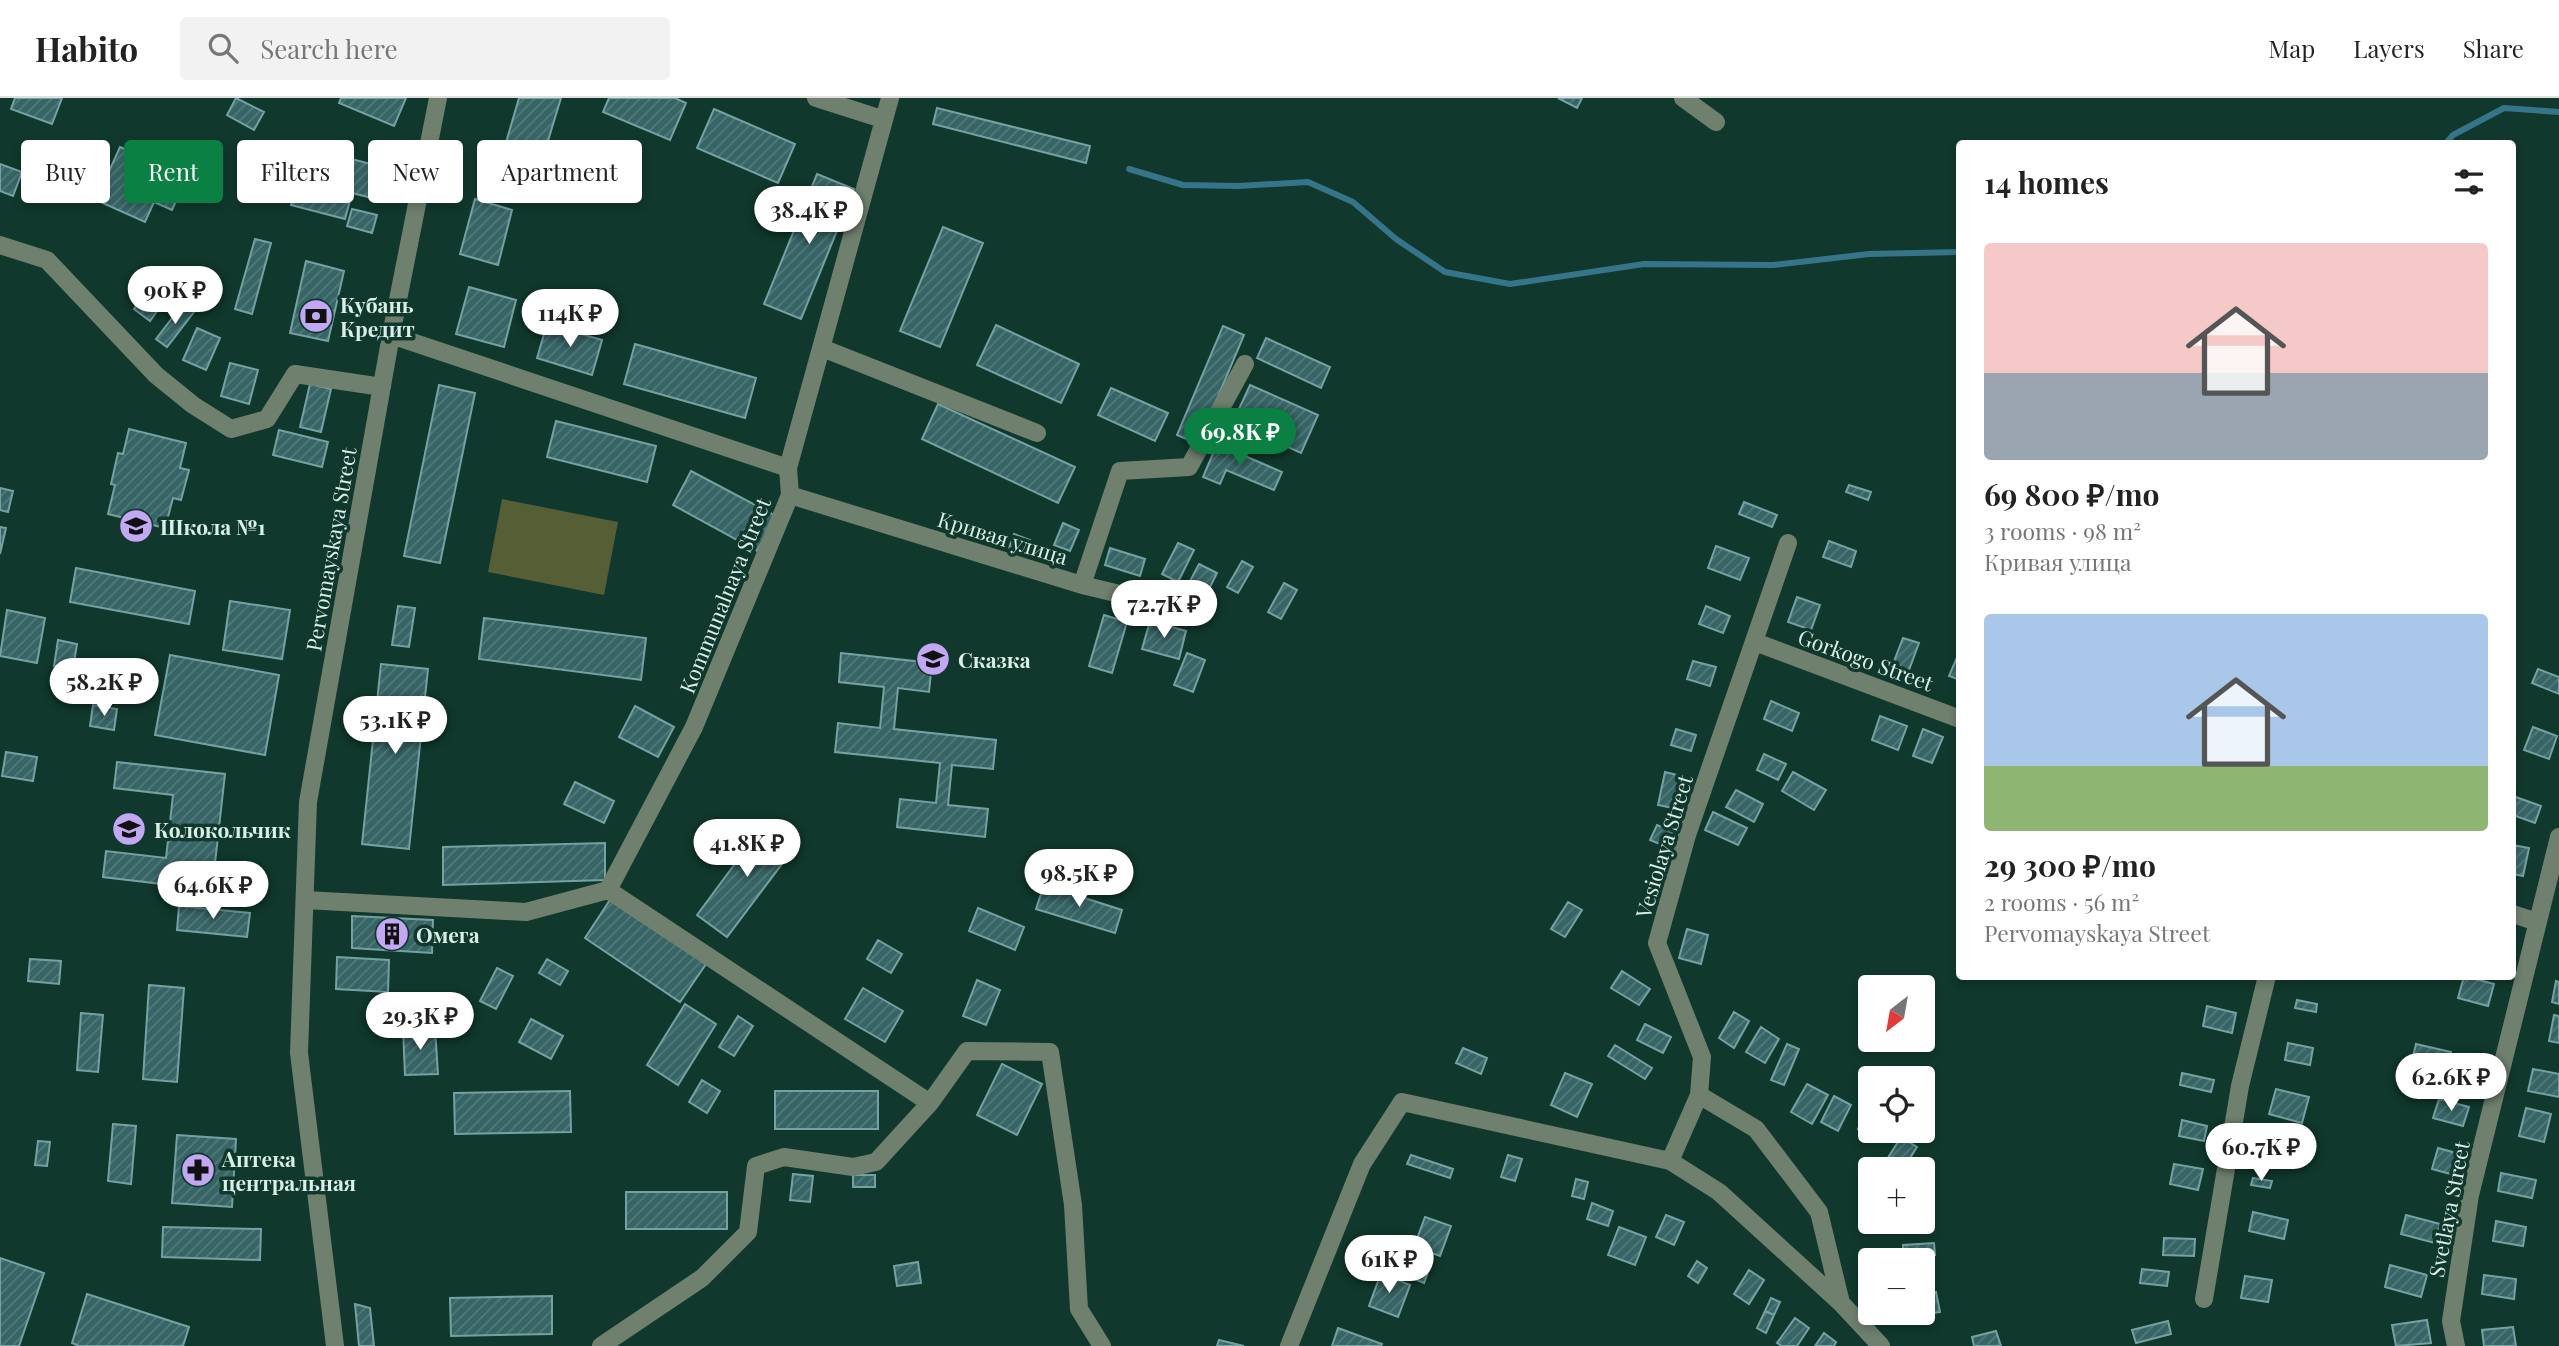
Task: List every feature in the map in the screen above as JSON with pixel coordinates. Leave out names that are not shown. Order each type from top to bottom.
[{"type":"street","name":"Pervomayskaya Street","points":[[335,1346],[299,1053],[308,802],[391,335],[438,98]]},
{"type":"street","points":[[816,98],[882,118]]},
{"type":"street","name":"Kommunalnaya Street","points":[[608,890],[694,727],[790,495],[788,468],[860,213],[882,118],[890,98]]},
{"type":"street","points":[[1684,98],[1716,121]]},
{"type":"street","points":[[0,245],[47,260],[156,375],[193,405],[231,429],[267,419],[295,374],[382,387]]},
{"type":"street","points":[[391,335],[788,468]]},
{"type":"street","points":[[822,348],[1037,433]]},
{"type":"street","points":[[1082,585],[1120,471],[1189,467],[1245,364]]},
{"type":"street","name":"Кривая улица","points":[[790,495],[1082,585],[1204,614]]},
{"type":"street","name":"Vesiolaya Street","points":[[1670,1161],[1699,1095],[1702,1057],[1657,943],[1687,835],[1788,543]]},
{"type":"street","name":"Gorkogo Street","points":[[1755,642],[1956,717]]},
{"type":"street","name":"Svetlaya Street","points":[[2456,1346],[2451,1321],[2470,1195],[2559,838]]},
{"type":"street","points":[[305,900],[526,912],[608,890],[930,1103]]},
{"type":"street","points":[[2516,916],[2537,922]]},
{"type":"street","points":[[2204,1299],[2241,1086],[2266,980]]},
{"type":"street","points":[[601,1346],[702,1278],[748,1231],[757,1167],[784,1157],[853,1167],[876,1162],[930,1103],[967,1051],[1050,1052],[1073,1205],[1079,1309],[1102,1346]]},
{"type":"street","points":[[1699,1095],[1756,1129],[1819,1212],[1841,1303]]},
{"type":"street","points":[[1289,1346],[1362,1164],[1402,1102],[1670,1161],[1719,1192],[1841,1303],[1881,1346]]},
{"type":"green space","points":[[502,499],[618,522],[604,595],[488,572]]},
{"type":"building","points":[[15,98],[62,98],[52,124],[11,109]]},
{"type":"building","points":[[236,98],[264,112],[254,130],[227,115]]},
{"type":"building","points":[[341,98],[406,98],[394,126],[339,103]]},
{"type":"building","points":[[519,98],[561,98],[548,140],[507,140]]},
{"type":"building","points":[[609,98],[675,98],[686,103],[670,140],[603,112]]},
{"type":"building","points":[[1558,98],[1582,98],[1577,108]]},
{"type":"building","points":[[937,108],[1090,146],[1086,163],[933,124]]},
{"type":"building","points":[[714,109],[795,144],[778,183],[697,148]]},
{"type":"building","points":[[120,147],[124,149],[124,203],[154,203],[145,222],[103,203],[110,203],[110,169]]},
{"type":"building","points":[[354,160],[368,163],[368,197],[354,194]]},
{"type":"building","points":[[0,164],[21,172],[13,196],[0,191]]},
{"type":"building","points":[[817,174],[854,189],[801,319],[764,304]]},
{"type":"building","points":[[475,199],[477,203],[488,203],[512,210],[498,265],[460,254]]},
{"type":"building","points":[[156,203],[175,203],[172,210]]},
{"type":"building","points":[[292,203],[349,203],[345,219]]},
{"type":"building","points":[[352,209],[377,215],[372,233],[347,226]]},
{"type":"building","points":[[943,227],[983,243],[940,347],[900,331]]},
{"type":"building","points":[[255,239],[271,243],[252,314],[235,309]]},
{"type":"building","points":[[306,261],[344,271],[328,341],[290,333]]},
{"type":"building","points":[[160,271],[177,283],[150,321],[134,309]]},
{"type":"building","points":[[469,287],[516,300],[504,347],[456,334]]},
{"type":"building","points":[[183,304],[194,312],[167,347],[156,339]]},
{"type":"building","points":[[547,324],[602,340],[592,375],[537,358]]},
{"type":"building","points":[[996,325],[1079,364],[1061,403],[977,365]]},
{"type":"building","points":[[1223,326],[1244,335],[1198,444],[1177,435]]},
{"type":"building","points":[[197,328],[220,338],[206,370],[183,360]]},
{"type":"building","points":[[1266,338],[1330,367],[1321,388],[1257,358]]},
{"type":"building","points":[[635,344],[756,378],[745,418],[624,384]]},
{"type":"building","points":[[230,363],[258,370],[249,404],[221,396]]},
{"type":"building","points":[[310,384],[331,389],[321,432],[300,427]]},
{"type":"building","points":[[439,385],[475,393],[440,563],[404,556]]},
{"type":"building","points":[[1250,385],[1318,415],[1301,453],[1233,422]]},
{"type":"building","points":[[1111,388],[1168,413],[1155,441],[1098,415]]},
{"type":"building","points":[[938,404],[1075,467],[1058,503],[922,439]]},
{"type":"building","points":[[556,421],[656,446],[647,482],[547,457]]},
{"type":"building","points":[[129,429],[186,443],[180,468],[189,470],[181,500],[173,498],[165,528],[108,514],[115,485],[111,484],[118,453],[123,454]]},
{"type":"building","points":[[279,430],[328,442],[322,467],[273,455]]},
{"type":"building","points":[[1217,444],[1282,472],[1274,490],[1226,470],[1220,484],[1203,477]]},
{"type":"building","points":[[691,471],[776,516],[757,551],[673,505]]},
{"type":"building","points":[[1849,485],[1871,492],[1868,500],[1846,492]]},
{"type":"building","points":[[0,488],[13,491],[8,512],[0,510]]},
{"type":"building","points":[[1744,502],[1777,515],[1772,527],[1739,514]]},
{"type":"building","points":[[1063,523],[1079,530],[1070,551],[1054,545]]},
{"type":"building","points":[[0,527],[6,528],[0,554]]},
{"type":"building","points":[[1014,534],[1030,540],[1025,554],[1009,548]]},
{"type":"building","points":[[1829,541],[1856,551],[1851,567],[1823,557]]},
{"type":"building","points":[[1178,543],[1194,550],[1178,582],[1162,574]]},
{"type":"building","points":[[1716,546],[1749,558],[1740,580],[1708,568]]},
{"type":"building","points":[[1110,548],[1145,559],[1140,576],[1105,565]]},
{"type":"building","points":[[1242,561],[1253,567],[1238,593],[1227,587]]},
{"type":"building","points":[[1199,564],[1217,573],[1207,593],[1189,583]]},
{"type":"building","points":[[76,568],[195,591],[189,624],[70,602]]},
{"type":"building","points":[[1284,583],[1297,590],[1281,619],[1268,612]]},
{"type":"building","points":[[1797,597],[1820,605],[1811,630],[1788,622]]},
{"type":"building","points":[[230,601],[290,610],[282,659],[223,650]]},
{"type":"building","points":[[398,606],[415,608],[409,647],[392,645]]},
{"type":"building","points":[[1706,606],[1730,616],[1723,633],[1699,624]]},
{"type":"building","points":[[7,610],[45,618],[37,663],[0,656]]},
{"type":"building","points":[[1104,615],[1127,622],[1112,673],[1089,666]]},
{"type":"building","points":[[484,618],[646,638],[641,680],[479,659]]},
{"type":"building","points":[[1150,621],[1186,631],[1179,659],[1142,649]]},
{"type":"building","points":[[1903,638],[1919,643],[1909,670],[1893,664]]},
{"type":"building","points":[[58,640],[77,644],[73,669],[54,666]]},
{"type":"building","points":[[841,653],[932,663],[929,692],[898,688],[894,729],[996,740],[993,769],[952,765],[948,805],[988,809],[985,837],[897,827],[900,799],[936,803],[940,763],[835,752],[838,723],[880,728],[884,687],[839,682]]},
{"type":"building","points":[[1187,653],[1205,660],[1193,692],[1174,685]]},
{"type":"building","points":[[170,655],[279,675],[265,755],[155,735]]},
{"type":"building","points":[[1956,660],[1956,679],[1949,676]]},
{"type":"building","points":[[1693,661],[1716,667],[1710,686],[1687,679]]},
{"type":"building","points":[[381,664],[428,669],[409,849],[362,844]]},
{"type":"building","points":[[2538,669],[2559,677],[2559,694],[2532,683]]},
{"type":"building","points":[[1771,701],[1799,713],[1792,731],[1764,719]]},
{"type":"building","points":[[93,705],[117,709],[114,730],[90,726]]},
{"type":"building","points":[[635,706],[674,727],[658,757],[619,737]]},
{"type":"building","points":[[1880,716],[1907,726],[1898,750],[1872,740]]},
{"type":"building","points":[[2533,727],[2557,736],[2549,759],[2524,750]]},
{"type":"building","points":[[1676,729],[1696,735],[1691,751],[1671,745]]},
{"type":"building","points":[[1923,729],[1943,737],[1932,763],[1913,756]]},
{"type":"building","points":[[6,752],[37,757],[33,781],[2,776]]},
{"type":"building","points":[[1764,754],[1786,764],[1778,780],[1757,770]]},
{"type":"building","points":[[117,762],[225,774],[212,890],[103,877],[106,851],[166,858],[173,795],[114,788]]},
{"type":"building","points":[[1665,772],[1685,777],[1678,809],[1658,805]]},
{"type":"building","points":[[1793,772],[1826,790],[1814,810],[1782,791]]},
{"type":"building","points":[[575,782],[614,801],[604,823],[564,804]]},
{"type":"building","points":[[1736,790],[1763,804],[1754,822],[1726,807]]},
{"type":"building","points":[[2516,797],[2541,806],[2535,823],[2516,816]]},
{"type":"building","points":[[1713,812],[1747,828],[1738,845],[1705,830]]},
{"type":"building","points":[[766,822],[797,844],[727,937],[697,915]]},
{"type":"building","points":[[1657,825],[1673,832],[1667,847],[1650,840]]},
{"type":"building","points":[[605,843],[605,880],[443,885],[443,847]]},
{"type":"building","points":[[2516,846],[2529,848],[2523,876],[2516,875]]},
{"type":"building","points":[[1044,885],[1122,910],[1115,933],[1036,909]]},
{"type":"building","points":[[610,900],[706,964],[680,1002],[585,938]]},
{"type":"building","points":[[1568,902],[1582,910],[1565,937],[1551,929]]},
{"type":"building","points":[[179,906],[250,913],[247,937],[177,930]]},
{"type":"building","points":[[978,908],[1024,927],[1015,950],[969,931]]},
{"type":"building","name":"Омега","points":[[352,916],[433,920],[432,953],[352,948]]},
{"type":"building","points":[[1687,929],[1708,935],[1701,964],[1679,958]]},
{"type":"building","points":[[878,940],[902,954],[891,973],[867,959]]},
{"type":"building","points":[[337,957],[389,960],[388,992],[336,989]]},
{"type":"building","points":[[30,959],[61,961],[59,984],[28,981]]},
{"type":"building","points":[[547,959],[568,971],[560,985],[539,973]]},
{"type":"building","points":[[497,968],[513,976],[496,1009],[480,1001]]},
{"type":"building","points":[[1622,971],[1650,989],[1639,1005],[1611,988]]},
{"type":"building","points":[[977,980],[1000,990],[986,1025],[963,1016]]},
{"type":"building","points":[[2463,980],[2494,984],[2488,1006],[2458,998]]},
{"type":"building","points":[[2556,981],[2559,982],[2559,1004],[2552,1002]]},
{"type":"building","points":[[149,985],[184,988],[177,1082],[143,1079]]},
{"type":"building","points":[[863,988],[903,1011],[885,1042],[845,1019]]},
{"type":"building","points":[[2297,1000],[2317,1004],[2316,1012],[2295,1008]]},
{"type":"building","points":[[685,1004],[716,1024],[678,1085],[647,1065]]},
{"type":"building","points":[[2207,1006],[2236,1013],[2232,1033],[2203,1026]]},
{"type":"building","points":[[1734,1012],[1749,1021],[1734,1048],[1719,1038]]},
{"type":"building","points":[[81,1013],[103,1015],[98,1072],[77,1070]]},
{"type":"building","points":[[2554,1015],[2559,1016],[2559,1043],[2549,1041]]},
{"type":"building","points":[[738,1016],[753,1026],[734,1056],[719,1047]]},
{"type":"building","points":[[531,1019],[563,1036],[551,1059],[519,1042]]},
{"type":"building","points":[[1645,1024],[1671,1037],[1663,1053],[1637,1040]]},
{"type":"building","points":[[1761,1027],[1779,1039],[1765,1063],[1746,1052]]},
{"type":"building","points":[[435,1028],[438,1074],[405,1075],[403,1029]]},
{"type":"building","points":[[2288,1043],[2313,1048],[2310,1065],[2285,1060]]},
{"type":"building","points":[[1787,1044],[1799,1049],[1784,1085],[1771,1080]]},
{"type":"building","points":[[2416,1044],[2451,1052],[2445,1078],[2410,1069]]},
{"type":"building","points":[[1615,1045],[1652,1068],[1645,1079],[1608,1056]]},
{"type":"building","points":[[1463,1048],[1487,1058],[1481,1074],[1456,1063]]},
{"type":"building","points":[[1002,1064],[1042,1084],[1017,1135],[977,1115]]},
{"type":"building","points":[[2533,1069],[2559,1074],[2559,1097],[2528,1091]]},
{"type":"building","points":[[1565,1073],[1592,1084],[1577,1117],[1551,1105]]},
{"type":"building","points":[[2182,1073],[2214,1080],[2211,1092],[2180,1085]]},
{"type":"building","points":[[702,1080],[720,1091],[707,1113],[689,1102]]},
{"type":"building","points":[[1807,1084],[1828,1095],[1812,1124],[1791,1112]]},
{"type":"building","points":[[2276,1089],[2309,1097],[2302,1123],[2269,1114]]},
{"type":"building","points":[[570,1091],[571,1132],[455,1134],[454,1093]]},
{"type":"building","points":[[775,1091],[878,1091],[878,1129],[775,1129]]},
{"type":"building","points":[[1834,1096],[1851,1105],[1838,1131],[1821,1122]]},
{"type":"building","points":[[2439,1099],[2469,1107],[2463,1126],[2433,1118]]},
{"type":"building","points":[[2526,1108],[2551,1114],[2544,1142],[2519,1136]]},
{"type":"building","points":[[2182,1120],[2207,1126],[2204,1141],[2179,1136]]},
{"type":"building","points":[[113,1124],[136,1126],[131,1184],[108,1181]]},
{"type":"building","points":[[177,1135],[236,1139],[232,1207],[172,1203]]},
{"type":"building","points":[[2267,1140],[2297,1147],[2292,1168],[2262,1161]]},
{"type":"building","points":[[38,1141],[50,1142],[47,1166],[35,1165]]},
{"type":"building","points":[[1897,1143],[1911,1143],[1917,1147],[1911,1157],[1888,1157]]},
{"type":"building","points":[[2438,1148],[2460,1154],[2454,1175],[2432,1169]]},
{"type":"building","points":[[1411,1155],[1453,1169],[1450,1178],[1407,1164]]},
{"type":"building","points":[[1508,1155],[1522,1159],[1515,1181],[1501,1177]]},
{"type":"building","points":[[2174,1164],[2203,1169],[2198,1190],[2170,1184]]},
{"type":"building","points":[[2501,1173],[2536,1180],[2532,1198],[2498,1191]]},
{"type":"building","points":[[793,1174],[813,1176],[810,1202],[790,1200]]},
{"type":"building","points":[[853,1175],[875,1175],[875,1187],[853,1187]]},
{"type":"building","points":[[2253,1178],[2272,1181],[2270,1188],[2251,1185]]},
{"type":"building","points":[[1576,1179],[1588,1182],[1584,1199],[1572,1196]]},
{"type":"building","points":[[626,1192],[727,1192],[727,1229],[626,1229]]},
{"type":"building","points":[[1592,1203],[1613,1211],[1608,1226],[1587,1219]]},
{"type":"building","points":[[2253,1212],[2288,1220],[2284,1239],[2249,1231]]},
{"type":"building","points":[[1666,1215],[1684,1222],[1674,1245],[1656,1237]]},
{"type":"building","points":[[2406,1215],[2440,1224],[2435,1243],[2401,1234]]},
{"type":"building","points":[[1425,1217],[1451,1226],[1440,1256],[1414,1247]]},
{"type":"building","points":[[2496,1221],[2526,1227],[2523,1246],[2493,1241]]},
{"type":"building","points":[[163,1227],[261,1229],[260,1260],[162,1257]]},
{"type":"building","points":[[1619,1227],[1646,1237],[1635,1265],[1608,1255]]},
{"type":"building","points":[[2164,1238],[2195,1239],[2194,1256],[2163,1255]]},
{"type":"building","points":[[1934,1243],[1934,1248],[1903,1248],[1903,1245]]},
{"type":"building","points":[[1380,1248],[1430,1267],[1424,1283],[1374,1263]]},
{"type":"building","points":[[0,1258],[44,1273],[19,1346],[0,1346]]},
{"type":"building","points":[[1697,1261],[1707,1268],[1698,1283],[1688,1276]]},
{"type":"building","points":[[918,1262],[921,1283],[897,1286],[894,1266]]},
{"type":"building","points":[[2390,1265],[2427,1275],[2421,1297],[2385,1287]]},
{"type":"building","points":[[2142,1269],[2169,1272],[2167,1286],[2140,1283]]},
{"type":"building","points":[[1749,1270],[1764,1280],[1749,1304],[1734,1294]]},
{"type":"building","points":[[1381,1273],[1410,1285],[1398,1317],[1369,1306]]},
{"type":"building","points":[[2484,1275],[2516,1279],[2514,1299],[2482,1294]]},
{"type":"building","points":[[2245,1276],[2272,1280],[2268,1302],[2241,1298]]},
{"type":"building","points":[[1935,1292],[1940,1312],[1935,1313]]},
{"type":"building","points":[[87,1294],[189,1327],[183,1346],[79,1346],[72,1343]]},
{"type":"building","points":[[552,1296],[552,1334],[451,1336],[450,1298]]},
{"type":"building","points":[[1771,1298],[1780,1302],[1774,1315],[1765,1311]]},
{"type":"building","points":[[355,1304],[370,1308],[374,1346],[359,1346]]},
{"type":"building","points":[[1765,1311],[1774,1315],[1766,1333],[1757,1328]]},
{"type":"building","points":[[1795,1318],[1809,1328],[1797,1346],[1782,1346],[1777,1343]]},
{"type":"building","points":[[2427,1320],[2431,1343],[2396,1346],[2392,1325]]},
{"type":"building","points":[[2168,1321],[2171,1334],[2136,1343],[2132,1330]]},
{"type":"building","points":[[2513,1327],[2516,1346],[2484,1346],[2482,1330]]},
{"type":"building","points":[[1338,1328],[1382,1344],[1332,1346]]},
{"type":"building","points":[[1996,1331],[2001,1346],[1974,1346],[1972,1337]]},
{"type":"building","points":[[1824,1333],[1836,1342],[1834,1346],[1815,1346]]},
{"type":"building","points":[[1219,1340],[1244,1346],[1217,1346]]},
{"type":"waterway","points":[[2449,140],[2453,135],[2504,108],[2559,112]]},
{"type":"waterway","points":[[1129,169],[1183,185],[1238,186],[1308,182],[1353,202],[1396,239],[1445,272],[1510,284],[1644,264],[1773,265],[1869,254],[1956,252]]},
{"type":"place","name":"Кубань Кредит","points":[[316,316]]},
{"type":"place","name":"Школа №1","points":[[136,526]]},
{"type":"place","name":"Сказка","points":[[933,659]]},
{"type":"place","name":"Колокольчик","points":[[129,829]]},
{"type":"place","name":"Омега","points":[[392,934]]},
{"type":"place","name":"Аптека центральная","points":[[198,1170]]}]
